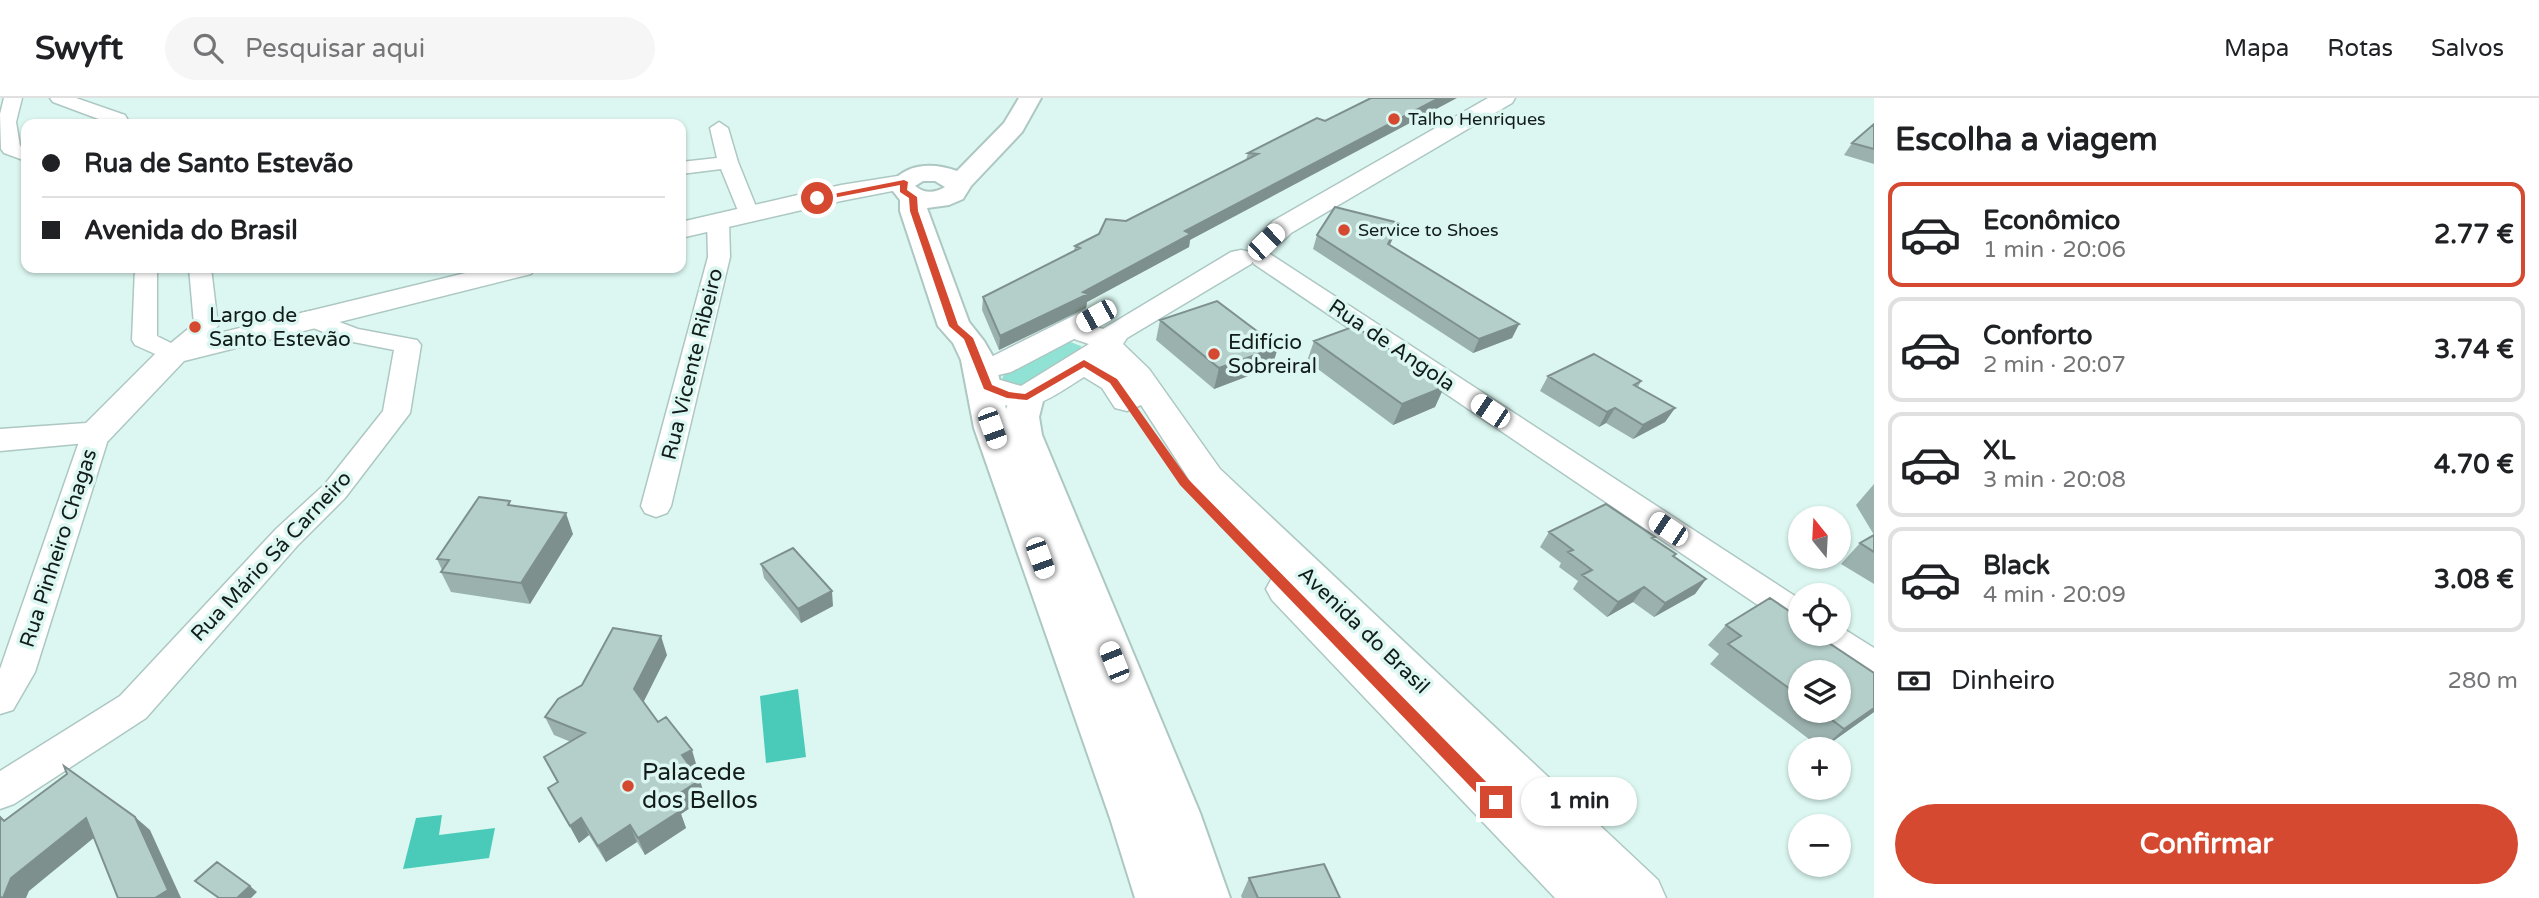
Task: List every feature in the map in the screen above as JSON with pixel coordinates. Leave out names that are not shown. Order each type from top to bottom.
[{"type":"main road","points":[[928,187],[1014,127],[1030,98]]},
{"type":"main road","points":[[999,106],[993,121],[928,187],[914,211],[954,326],[968,338],[1021,416],[1024,435],[1175,813],[1203,898]]},
{"type":"main road","points":[[999,385],[987,402],[992,428],[1136,818],[1162,898]]},
{"type":"street","points":[[13,98],[7,122],[11,149],[21,153]]},
{"type":"street","points":[[59,98],[119,119]]},
{"type":"street","points":[[1248,249],[1264,220],[1482,98]]},
{"type":"street","points":[[1088,346],[1000,365],[999,385],[1088,346],[1116,332],[1282,227],[1504,98]]},
{"type":"street","points":[[719,128],[728,162],[748,215]]},
{"type":"street","points":[[686,167],[728,162]]},
{"type":"street","points":[[686,229],[748,215],[928,187]]},
{"type":"street","name":"Rua Vicente Ribeiro","points":[[656,506],[719,257],[718,221]]},
{"type":"street","name":"Rua de Angola","points":[[1248,249],[1788,608]]},
{"type":"street","points":[[146,273],[144,340],[173,354],[500,273]]},
{"type":"street","points":[[0,440],[96,433],[173,354],[206,326],[201,273]]},
{"type":"street","name":"Rua Mário Sá Carneiro","points":[[0,792],[133,707],[287,537],[335,491],[396,413],[408,345],[352,335],[310,318]]},
{"type":"street","name":"Avenida do Brasil","points":[[1088,346],[1184,482],[1590,898]]},
{"type":"street","name":"Avenida do Brasil","points":[[1088,346],[1138,376],[1207,478],[1640,898]]},
{"type":"street","name":"Rua Pinheiro Chagas","points":[[0,699],[17,672],[96,433]]},
{"type":"street","points":[[1843,646],[1874,666]]},
{"type":"shaded area","points":[[1068,341],[1081,346],[1080,352],[1022,385],[1013,386],[1002,379],[1004,374]]},
{"type":"shaded area","points":[[798,689],[806,757],[766,763],[760,696]]},
{"type":"shaded area","points":[[442,815],[439,835],[495,828],[489,858],[403,869],[416,818]]},
{"type":"building","points":[[1371,98],[1439,98],[1185,231],[1191,234],[1083,292],[1088,294],[1000,336],[983,297],[1080,248],[1075,246],[1099,234],[1106,219],[1126,221],[1258,154],[1248,153],[1317,118],[1325,121]]},
{"type":"building","points":[[1874,124],[1874,149],[1852,143]]},
{"type":"building","points":[[1335,207],[1399,223],[1388,244],[1519,324],[1479,339],[1317,235]]},
{"type":"building","points":[[1217,301],[1278,347],[1219,368],[1160,320]]},
{"type":"building","points":[[1355,326],[1444,387],[1402,404],[1314,341]]},
{"type":"building","points":[[1594,354],[1641,381],[1634,385],[1675,408],[1643,425],[1615,408],[1607,412],[1548,376]]},
{"type":"building","points":[[479,497],[510,501],[508,505],[566,513],[521,583],[441,572],[449,560],[437,559]]},
{"type":"building","points":[[1606,504],[1655,537],[1652,538],[1676,554],[1673,556],[1706,579],[1665,603],[1644,587],[1618,602],[1582,575],[1592,570],[1568,552],[1573,550],[1549,532]]},
{"type":"building","points":[[1874,535],[1874,552],[1860,543]]},
{"type":"building","points":[[793,548],[832,591],[798,609],[761,564]]},
{"type":"building","points":[[1770,598],[1788,610],[1788,646],[1834,646],[1874,673],[1874,708],[1844,729],[1836,723],[1851,723],[1851,660],[1788,660],[1788,688],[1728,644],[1741,636],[1726,625]]},
{"type":"building","points":[[613,628],[661,636],[634,689],[658,722],[666,717],[692,750],[682,755],[700,780],[671,799],[680,811],[638,838],[630,825],[598,846],[581,818],[570,826],[548,788],[558,782],[544,757],[585,733],[545,717],[558,699],[582,685]]},
{"type":"building","points":[[64,766],[135,817],[168,890],[155,898],[118,898],[86,818],[11,878],[3,898],[0,897],[0,817],[4,821],[67,774]]},
{"type":"building","points":[[217,862],[250,886],[237,898],[219,898],[195,881]]},
{"type":"building","points":[[1324,864],[1340,898],[1258,898],[1249,878]]},
{"type":"place","name":"Talho Henriques","points":[[1394,119]]},
{"type":"place","name":"Service to Shoes","points":[[1344,230]]},
{"type":"place","name":"Largo de Santo Estevão","points":[[195,327]]},
{"type":"place","name":"Edifício Sobreiral","points":[[1214,354]]},
{"type":"place","name":"Palacede dos Bellos","points":[[628,786]]},
{"type":"route","points":[[817,198],[904,182],[903,190],[913,197],[914,211],[954,326],[968,338],[988,387],[1007,395],[1027,397],[1084,363],[1113,381],[1184,482],[1496,802]]}]
